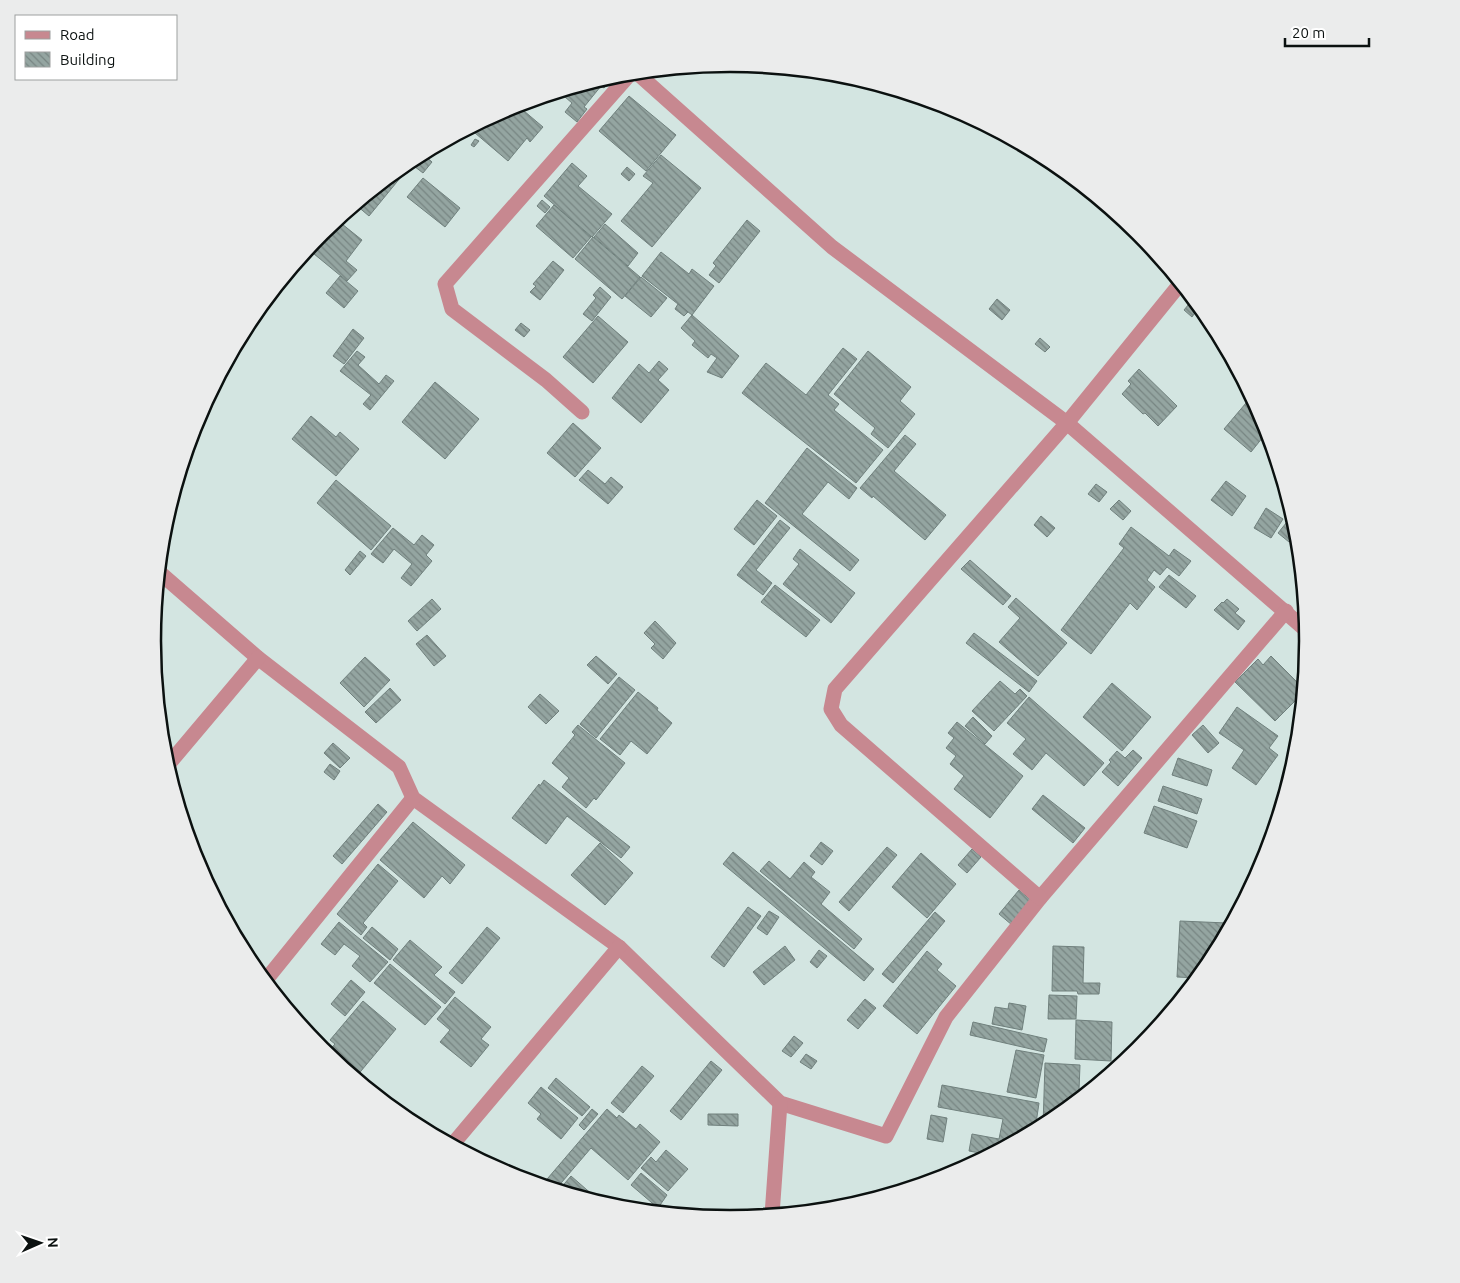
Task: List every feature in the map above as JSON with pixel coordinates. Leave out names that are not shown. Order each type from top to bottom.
[{"type":"street","points":[[644,79],[832,247],[1067,422],[1298,623]]},
{"type":"street","points":[[582,412],[546,380],[452,309],[445,284],[623,82]]},
{"type":"street","points":[[1040,898],[841,725],[832,709],[835,689],[1067,422],[1176,289]]},
{"type":"street","points":[[165,577],[258,658],[399,767],[413,798],[619,947],[780,1103],[886,1136],[946,1017],[1040,898],[1286,612]]},
{"type":"street","points":[[173,759],[258,658]]},
{"type":"street","points":[[270,975],[413,798]]},
{"type":"street","points":[[456,1140],[619,947]]},
{"type":"street","points":[[772,1209],[780,1103]]},
{"type":"building","points":[[599,88],[584,107],[587,109],[577,122],[565,112],[572,103],[565,97]]},
{"type":"building","points":[[629,96],[676,135],[646,171],[599,131]]},
{"type":"building","points":[[525,111],[543,127],[530,142],[527,138],[508,161],[475,133]]},
{"type":"building","points":[[475,139],[479,141],[474,147],[471,145]]},
{"type":"building","points":[[661,155],[701,188],[652,247],[621,221],[653,183],[643,176]]},
{"type":"building","points":[[429,159],[432,162],[423,173],[415,167]]},
{"type":"building","points":[[572,163],[587,176],[578,186],[612,214],[592,237],[544,196]]},
{"type":"building","points":[[627,167],[635,174],[629,181],[621,174]]},
{"type":"building","points":[[400,178],[369,216],[361,209]]},
{"type":"building","points":[[423,178],[460,208],[445,227],[407,197]]},
{"type":"building","points":[[542,200],[550,207],[545,213],[537,206]]},
{"type":"building","points":[[554,205],[591,237],[573,258],[536,226]]},
{"type":"building","points":[[747,220],[760,231],[719,283],[709,275],[716,266],[713,263]]},
{"type":"building","points":[[605,224],[638,253],[628,266],[594,237]]},
{"type":"building","points":[[343,225],[362,240],[346,261],[357,270],[347,281],[314,254]]},
{"type":"building","points":[[593,237],[640,277],[622,299],[575,259]]},
{"type":"building","points":[[661,252],[689,274],[692,269],[714,286],[692,315],[642,276]]},
{"type":"building","points":[[553,261],[564,270],[540,300],[530,292],[536,286],[533,284]]},
{"type":"building","points":[[340,276],[358,291],[344,308],[326,293]]},
{"type":"building","points":[[641,277],[667,298],[651,317],[625,296]]},
{"type":"building","points":[[600,287],[611,297],[592,321],[583,314],[596,298],[593,295]]},
{"type":"building","points":[[997,299],[1010,310],[1002,320],[989,309]]},
{"type":"building","points":[[678,304],[688,312],[684,316],[675,309]]},
{"type":"building","points":[[1188,305],[1195,313],[1192,317],[1184,310]]},
{"type":"building","points":[[692,315],[739,356],[722,378],[707,372],[717,358],[711,354],[708,358],[692,345],[695,341],[681,328]]},
{"type":"building","points":[[598,316],[628,342],[593,383],[563,357]]},
{"type":"building","points":[[521,323],[530,330],[524,337],[515,330]]},
{"type":"building","points":[[353,329],[364,338],[344,364],[333,356]]},
{"type":"building","points":[[1040,338],[1050,347],[1045,352],[1035,344]]},
{"type":"building","points":[[843,348],[857,359],[828,395],[839,404],[834,410],[883,450],[856,483],[742,393],[766,363],[806,395]]},
{"type":"building","points":[[357,351],[365,357],[358,365],[379,384],[386,375],[394,381],[370,410],[363,404],[371,395],[340,371]]},
{"type":"building","points":[[868,351],[911,387],[900,401],[915,414],[888,448],[871,434],[875,428],[834,394]]},
{"type":"building","points":[[659,361],[668,369],[658,380],[669,390],[641,423],[612,398],[639,364],[649,373]]},
{"type":"building","points":[[1139,369],[1177,406],[1158,426],[1122,394],[1131,384],[1128,381]]},
{"type":"building","points":[[435,382],[479,419],[445,459],[402,422]]},
{"type":"building","points":[[1246,403],[1262,439],[1251,452],[1224,429]]},
{"type":"building","points":[[311,416],[336,437],[340,432],[359,449],[336,476],[292,439]]},
{"type":"building","points":[[573,423],[601,448],[575,477],[547,453]]},
{"type":"building","points":[[905,435],[916,444],[894,471],[946,515],[925,540],[873,496],[872,498],[860,488]]},
{"type":"building","points":[[807,448],[857,488],[849,499],[828,482],[802,514],[859,560],[850,571],[765,503]]},
{"type":"building","points":[[588,470],[605,484],[611,477],[623,487],[608,504],[579,480]]},
{"type":"building","points":[[336,480],[391,526],[371,550],[317,503]]},
{"type":"building","points":[[1226,481],[1246,496],[1232,516],[1211,500]]},
{"type":"building","points":[[1096,484],[1107,492],[1099,502],[1088,494]]},
{"type":"building","points":[[757,500],[777,516],[754,545],[734,529]]},
{"type":"building","points":[[1119,500],[1131,511],[1123,520],[1110,509]]},
{"type":"building","points":[[1266,508],[1283,519],[1271,538],[1254,528]]},
{"type":"building","points":[[1041,516],[1055,528],[1047,537],[1034,525]]},
{"type":"building","points":[[780,520],[790,528],[756,570],[772,583],[763,595],[737,575]]},
{"type":"building","points":[[1286,523],[1289,542],[1278,533]]},
{"type":"building","points":[[1131,527],[1169,556],[1174,549],[1191,561],[1179,576],[1167,567],[1160,575],[1154,570],[1147,580],[1155,587],[1137,610],[1130,603],[1091,654],[1061,630],[1124,548],[1119,544]]},
{"type":"building","points":[[393,528],[414,545],[422,535],[434,545],[426,555],[432,561],[411,586],[401,578],[412,564],[394,549],[383,563],[371,554]]},
{"type":"building","points":[[800,549],[855,593],[831,623],[783,584],[799,564],[793,559]]},
{"type":"building","points":[[360,551],[366,556],[350,575],[345,570]]},
{"type":"building","points":[[970,560],[1011,596],[1003,605],[961,569]]},
{"type":"building","points":[[1169,575],[1196,596],[1186,608],[1159,587]]},
{"type":"building","points":[[775,585],[820,620],[806,637],[761,602]]},
{"type":"building","points":[[1016,598],[1067,643],[1038,676],[999,642],[1020,618],[1008,607]]},
{"type":"building","points":[[432,599],[441,609],[417,631],[408,621]]},
{"type":"building","points":[[1227,599],[1239,609],[1235,613],[1245,621],[1238,630],[1214,610]]},
{"type":"building","points":[[655,621],[676,643],[663,659],[651,648],[655,644],[644,633]]},
{"type":"building","points":[[974,633],[1037,681],[1029,692],[966,643]]},
{"type":"building","points":[[427,635],[446,656],[434,666],[416,644]]},
{"type":"building","points":[[596,656],[617,674],[608,684],[587,665]]},
{"type":"building","points":[[1271,656],[1298,683],[1296,700],[1275,721],[1235,682],[1258,659],[1263,665]]},
{"type":"building","points":[[365,657],[390,680],[364,707],[340,683]]},
{"type":"building","points":[[619,677],[635,690],[596,738],[580,724]]},
{"type":"building","points":[[1000,681],[1015,694],[1020,689],[1027,696],[994,731],[972,711]]},
{"type":"building","points":[[1112,683],[1151,717],[1122,751],[1083,717]]},
{"type":"building","points":[[390,688],[401,700],[376,723],[365,712]]},
{"type":"building","points":[[638,692],[658,708],[657,710],[672,723],[647,754],[631,741],[620,755],[600,739]]},
{"type":"building","points":[[540,694],[559,711],[546,724],[528,707]]},
{"type":"building","points":[[1029,697],[1104,763],[1084,786],[1046,753],[1032,770],[1013,754],[1026,739],[1007,723]]},
{"type":"building","points":[[1237,707],[1278,736],[1269,748],[1278,755],[1256,785],[1232,768],[1244,750],[1219,733]]},
{"type":"building","points":[[973,717],[992,736],[985,744],[965,726]]},
{"type":"building","points":[[957,722],[1023,776],[990,818],[954,789],[964,776],[950,764],[956,756],[946,748],[954,738],[948,733]]},
{"type":"building","points":[[578,725],[625,763],[596,800],[594,798],[586,808],[562,787],[569,778],[552,763],[575,735],[572,732]]},
{"type":"building","points":[[1203,725],[1219,743],[1208,753],[1192,735]]},
{"type":"building","points":[[333,743],[350,758],[340,768],[324,753]]},
{"type":"building","points":[[1133,750],[1142,758],[1118,786],[1102,772],[1111,762],[1109,760],[1117,751],[1125,758]]},
{"type":"building","points":[[1178,758],[1212,770],[1207,786],[1172,775]]},
{"type":"building","points":[[330,764],[340,771],[334,780],[324,772]]},
{"type":"building","points":[[544,780],[630,847],[621,858],[567,816],[546,844],[512,818]]},
{"type":"building","points":[[1163,786],[1202,799],[1197,814],[1158,801]]},
{"type":"building","points":[[1043,795],[1085,828],[1073,843],[1032,809]]},
{"type":"building","points":[[378,804],[387,812],[342,864],[333,856]]},
{"type":"building","points":[[1154,806],[1197,821],[1187,848],[1144,833]]},
{"type":"building","points":[[413,822],[465,865],[450,884],[442,876],[424,898],[380,860]]},
{"type":"building","points":[[821,842],[833,851],[822,865],[810,856]]},
{"type":"building","points":[[600,843],[633,873],[605,905],[571,875]]},
{"type":"building","points":[[887,847],[897,855],[849,911],[839,902]]},
{"type":"building","points":[[972,849],[981,857],[967,873],[958,865]]},
{"type":"building","points":[[733,852],[874,969],[864,981],[723,864]]},
{"type":"building","points":[[921,853],[956,884],[927,918],[892,887]]},
{"type":"building","points":[[769,861],[790,879],[804,862],[815,872],[811,877],[830,892],[821,904],[862,939],[854,949],[760,871]]},
{"type":"building","points":[[378,864],[398,881],[363,923],[367,927],[361,935],[337,914]]},
{"type":"building","points":[[1019,890],[1032,901],[1012,925],[999,914]]},
{"type":"building","points":[[748,907],[761,916],[724,967],[711,957]]},
{"type":"building","points":[[769,911],[779,917],[767,935],[757,928]]},
{"type":"building","points":[[935,912],[945,921],[893,983],[882,974]]},
{"type":"building","points":[[1180,921],[1225,923],[1189,978],[1177,977]]},
{"type":"building","points":[[339,922],[388,962],[370,982],[352,966],[360,956],[344,944],[335,955],[321,944]]},
{"type":"building","points":[[372,927],[398,949],[390,960],[363,938]]},
{"type":"building","points":[[487,927],[500,938],[462,984],[449,973]]},
{"type":"building","points":[[410,940],[442,967],[434,975],[455,992],[445,1004],[393,960]]},
{"type":"building","points":[[785,946],[795,960],[764,985],[753,972]]},
{"type":"building","points":[[1053,946],[1084,947],[1083,983],[1100,983],[1099,994],[1078,994],[1077,991],[1052,991]]},
{"type":"building","points":[[819,950],[827,956],[817,968],[810,962]]},
{"type":"building","points":[[927,951],[942,964],[937,970],[956,986],[917,1034],[883,1006]]},
{"type":"building","points":[[390,964],[441,1007],[425,1025],[374,983]]},
{"type":"building","points":[[351,980],[365,992],[345,1016],[331,1004]]},
{"type":"building","points":[[1049,995],[1077,996],[1076,1019],[1048,1019]]},
{"type":"building","points":[[455,997],[491,1027],[481,1039],[489,1045],[471,1067],[440,1042],[450,1030],[437,1019]]},
{"type":"building","points":[[865,999],[876,1008],[858,1029],[847,1020]]},
{"type":"building","points":[[363,1001],[396,1029],[360,1073],[332,1048],[335,1044],[330,1040]]},
{"type":"building","points":[[1009,1003],[1026,1006],[1022,1030],[992,1024],[995,1007],[1008,1009]]},
{"type":"building","points":[[1076,1020],[1112,1022],[1111,1061],[1075,1059]]},
{"type":"building","points":[[973,1022],[1047,1039],[1044,1052],[970,1035]]},
{"type":"building","points":[[794,1036],[803,1043],[791,1057],[782,1051]]},
{"type":"building","points":[[1016,1050],[1044,1055],[1036,1098],[1007,1092]]},
{"type":"building","points":[[806,1054],[817,1061],[811,1069],[800,1062]]},
{"type":"building","points":[[711,1061],[722,1070],[681,1120],[670,1111]]},
{"type":"building","points":[[1045,1063],[1080,1065],[1080,1090],[1043,1117]]},
{"type":"building","points":[[642,1066],[654,1076],[623,1113],[611,1103]]},
{"type":"building","points":[[556,1078],[590,1107],[582,1116],[548,1088]]},
{"type":"building","points":[[942,1085],[1039,1103],[1036,1121],[980,1153],[969,1151],[972,1134],[999,1139],[1003,1119],[938,1107]]},
{"type":"building","points":[[541,1087],[578,1118],[561,1139],[537,1119],[541,1114],[528,1103]]},
{"type":"building","points":[[592,1109],[598,1114],[584,1130],[579,1125]]},
{"type":"building","points":[[607,1109],[617,1118],[619,1115],[636,1129],[640,1124],[660,1142],[628,1180],[591,1148],[560,1184],[546,1180]]},
{"type":"building","points":[[708,1114],[738,1114],[738,1126],[708,1125]]},
{"type":"building","points":[[931,1115],[947,1118],[943,1142],[927,1139]]},
{"type":"building","points":[[666,1150],[688,1169],[668,1191],[641,1168],[651,1157],[656,1162]]},
{"type":"building","points":[[641,1173],[667,1195],[659,1206],[656,1206],[631,1185]]},
{"type":"building","points":[[571,1176],[590,1193],[583,1191],[563,1185]]}]
